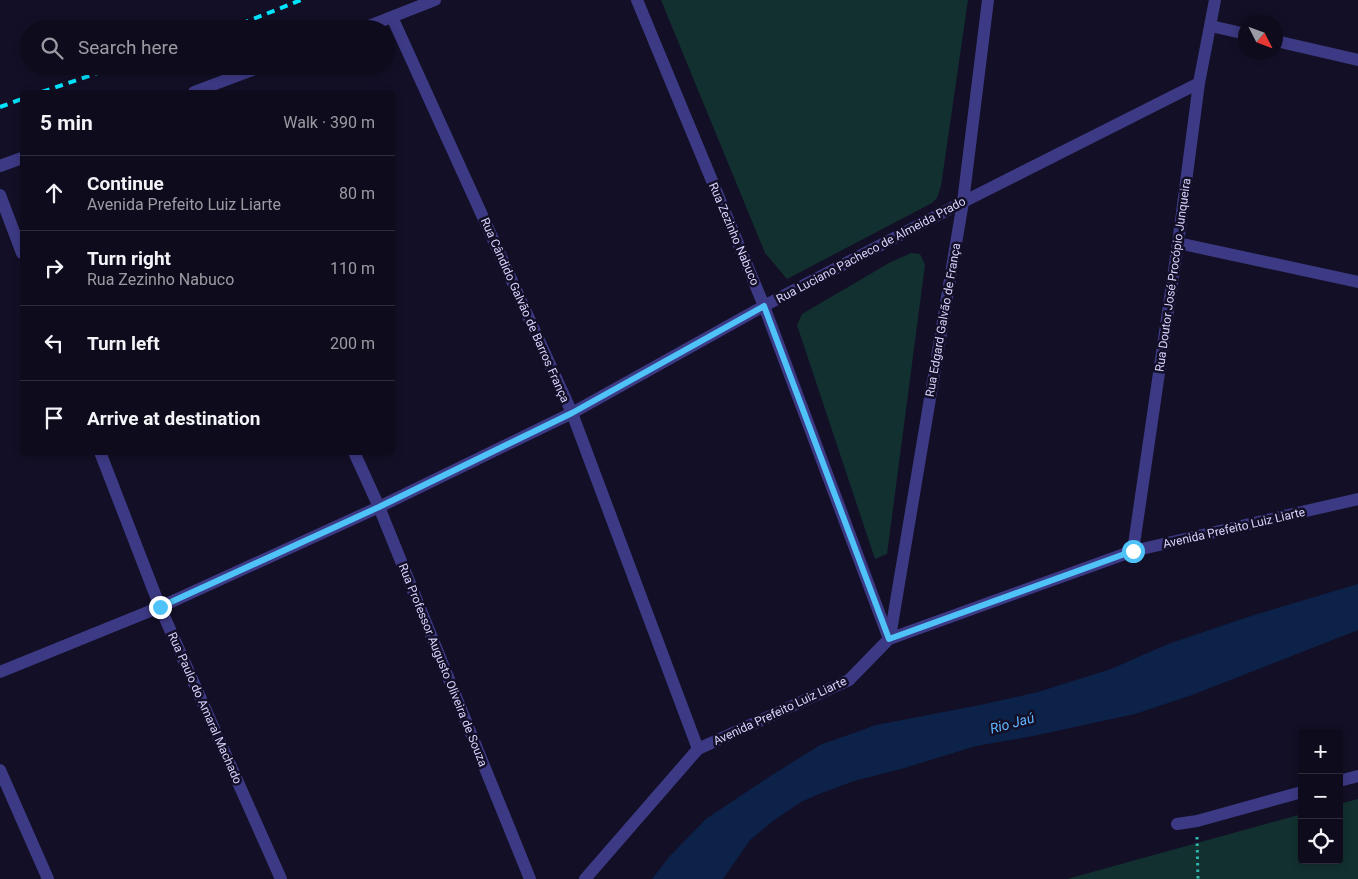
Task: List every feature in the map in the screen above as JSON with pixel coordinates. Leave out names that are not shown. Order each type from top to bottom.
[{"type":"street","points":[[384,20],[435,0]]},
{"type":"street","name":"Rua Zezinho Nabuco","points":[[637,0],[764,306],[889,639]]},
{"type":"street","name":"Rua Edgard Galvão de França","points":[[889,639],[963,202],[988,0]]},
{"type":"street","name":"Rua Doutor José Procópio Junqueira","points":[[1133,551],[1178,243],[1199,83],[1215,0]]},
{"type":"street","name":"Rua Cândido Galvão de Barros França","points":[[395,24],[572,413],[698,750]]},
{"type":"street","points":[[1211,26],[1238,32]]},
{"type":"street","points":[[1283,43],[1358,60]]},
{"type":"street","points":[[199,90],[239,75]]},
{"type":"street","name":"Rua Luciano Pacheco de Almeida Prado","points":[[0,672],[160,607],[379,507],[572,413],[764,306],[963,202],[1199,83]]},
{"type":"street","points":[[0,166],[20,159]]},
{"type":"street","points":[[0,195],[20,248]]},
{"type":"street","points":[[1178,243],[1358,282]]},
{"type":"street","name":"Rua Paulo do Amaral Machado","points":[[101,455],[160,607],[281,879]]},
{"type":"street","name":"Rua Professor Augusto Oliveira de Souza","points":[[355,455],[379,507],[530,879]]},
{"type":"street","name":"Avenida Prefeito Luiz Liarte","points":[[585,879],[698,750],[849,680],[889,639],[1133,551],[1358,499]]},
{"type":"street","points":[[0,770],[48,879]]},
{"type":"street","points":[[1343,780],[1358,776]]},
{"type":"street","points":[[1177,824],[1197,821],[1298,793]]},
{"type":"path","points":[[1197,821],[1198,879]]},
{"type":"green space","points":[[661,0],[968,0],[941,186],[937,198],[932,203],[787,279],[765,253]]},
{"type":"green space","points":[[911,253],[920,254],[925,265],[887,554],[875,559],[797,325],[802,314],[889,263]]},
{"type":"green space","points":[[1358,799],[1358,879],[1067,879],[1298,815],[1298,864],[1343,864],[1343,803]]},
{"type":"water","name":"Rio Jaú","points":[[1358,584],[1358,630],[1192,695],[1135,714],[976,746],[854,781],[801,802],[773,821],[750,840],[723,879],[652,879],[669,857],[706,819],[820,745],[876,725],[1038,692],[1111,669],[1168,644],[1254,615]]},
{"type":"railway","points":[[251,20],[301,0]]},
{"type":"railway","points":[[48,90],[92,75]]},
{"type":"railway","points":[[0,107],[20,100]]},
{"type":"route","points":[[160,607],[379,507],[572,413],[764,306],[889,639],[1133,551]]}]
